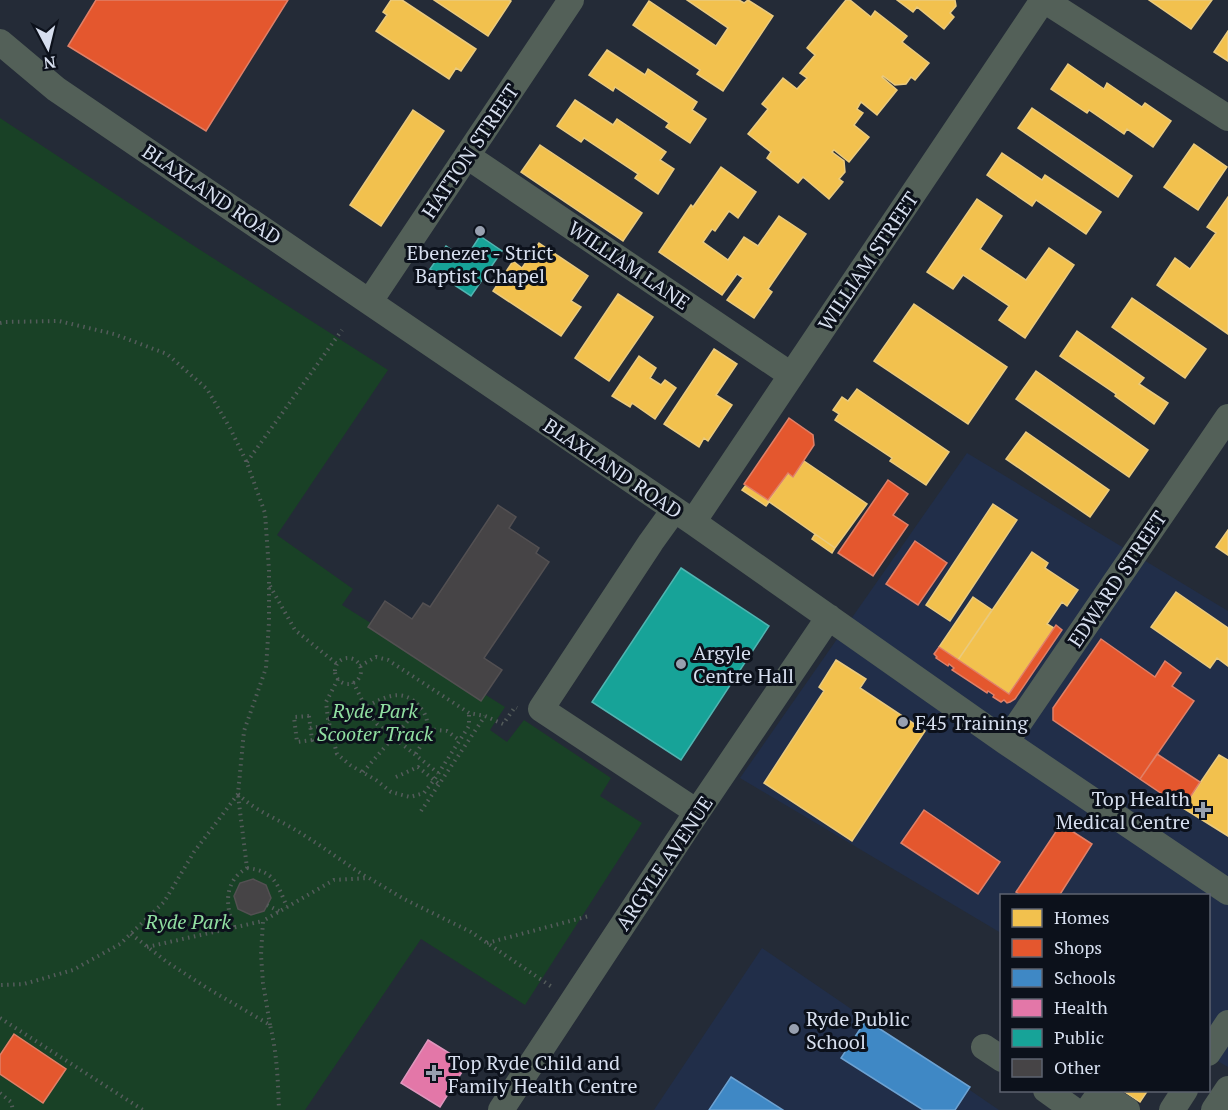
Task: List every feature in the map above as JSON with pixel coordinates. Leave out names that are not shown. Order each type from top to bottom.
[{"type":"street","name":"HATTON STREET","points":[[369,301],[571,0]]},
{"type":"street","points":[[1044,0],[1228,118]]},
{"type":"street","name":"WILLIAM STREET","points":[[541,709],[651,542],[683,516],[791,375],[1044,0]]},
{"type":"street","name":"BLAXLAND ROAD","points":[[0,42],[56,88],[683,516],[1006,742],[1228,892]]},
{"type":"street","name":"WILLIAM LANE","points":[[467,156],[791,375]]},
{"type":"street","name":"EDWARD STREET","points":[[1006,742],[1228,417]]},
{"type":"street","name":"ARGYLE AVENUE","points":[[501,1110],[829,617]]},
{"type":"street","points":[[541,709],[698,812]]},
{"type":"street","points":[[1210,1051],[1228,1023]]},
{"type":"street","points":[[1214,1110],[1228,1089]]},
{"type":"street","points":[[1049,1092],[1074,1110]]},
{"type":"street","points":[[1172,1110],[1184,1092]]},
{"type":"street","points":[[1088,1110],[1100,1093],[1127,1110]]},
{"type":"path","points":[[0,323],[59,321],[114,334],[167,354],[207,389],[230,428],[246,463],[265,513],[269,586],[266,668],[244,731],[238,794],[247,868]]},
{"type":"path","points":[[246,463],[342,330]]},
{"type":"path","points":[[269,586],[295,630],[337,663]]},
{"type":"path","points":[[360,666],[376,657],[388,660],[469,713],[485,716],[502,724],[515,708],[533,719],[541,709]]},
{"type":"path","points":[[345,658],[354,659],[360,666],[361,673],[353,682],[345,683],[338,679],[335,671],[337,663],[345,658]]},
{"type":"path","points":[[338,679],[326,702],[336,754],[391,792],[410,797],[424,793],[434,780],[469,726],[469,713]]},
{"type":"path","points":[[353,682],[377,724],[438,773]]},
{"type":"path","points":[[328,719],[351,714],[386,696],[397,695],[409,698],[420,707],[426,717],[428,729],[424,742],[415,755]]},
{"type":"path","points":[[363,772],[420,707]]},
{"type":"path","points":[[309,716],[310,728],[312,740],[297,742],[294,717],[309,716]]},
{"type":"path","points":[[421,811],[485,716]]},
{"type":"path","points":[[310,728],[330,725]]},
{"type":"path","points":[[428,729],[447,731],[459,740]]},
{"type":"path","points":[[396,777],[418,767],[439,784]]},
{"type":"path","points":[[238,794],[256,809],[294,830],[369,879],[471,932],[572,1001]]},
{"type":"path","points":[[0,985],[24,984],[73,970],[120,944],[164,902],[194,852],[238,794]]},
{"type":"path","points":[[234,927],[229,903],[230,886],[237,874],[247,868],[260,870],[273,878],[286,907]]},
{"type":"path","points":[[147,947],[263,921],[334,880],[369,879]]},
{"type":"path","points":[[230,886],[237,890]]},
{"type":"path","points":[[267,905],[279,911]]},
{"type":"path","points":[[487,943],[589,916]]},
{"type":"path","points":[[263,921],[261,955],[263,983],[275,1043],[279,1110]]},
{"type":"path","points":[[131,934],[167,962],[270,1025]]},
{"type":"path","points":[[0,1018],[143,1110]]},
{"type":"path","points":[[0,1093],[11,1102],[13,1110]]},
{"type":"shaded area","points":[[967,453],[1228,611],[1228,1067],[1210,1057],[1210,894],[1000,894],[1000,932],[740,778]]},
{"type":"shaded area","name":"Ryde Public School","points":[[762,948],[999,1110],[654,1110]]},
{"type":"green space","name":"Ryde Park","points":[[0,118],[388,370],[277,535],[353,589],[342,605],[505,707],[490,730],[507,742],[524,720],[611,778],[600,796],[642,823],[525,1005],[421,939],[305,1110],[0,1110]]},
{"type":"building: Homes","points":[[391,0],[402,0],[476,49],[461,71],[456,68],[449,79],[376,31],[387,15],[383,12]]},
{"type":"building: Homes","points":[[434,0],[509,0],[511,1],[488,36]]},
{"type":"building: Homes","points":[[687,0],[739,0],[744,3],[748,0],[773,16],[723,91],[697,74],[700,70],[633,25],[649,1],[716,46],[728,28]]},
{"type":"building: Homes","points":[[846,0],[850,0],[871,17],[875,11],[907,36],[902,42],[929,63],[915,80],[911,77],[906,84],[895,85],[882,77],[897,90],[877,115],[861,102],[857,109],[863,113],[854,125],[869,137],[849,162],[834,150],[832,152],[844,161],[845,172],[839,179],[843,182],[829,199],[803,177],[798,183],[767,158],[771,152],[748,134],[768,109],[762,104],[783,78],[797,89],[807,78],[800,73],[815,55],[807,48]]},
{"type":"building: Homes","points":[[897,0],[955,0],[956,6],[950,13],[954,17],[944,29],[917,7],[913,12]]},
{"type":"building: Homes","points":[[1149,0],[1212,0],[1191,29]]},
{"type":"building: Homes","points":[[1228,31],[1228,61],[1214,52]]},
{"type":"building: Homes","points":[[607,50],[645,75],[648,69],[697,102],[692,110],[706,119],[690,143],[666,127],[669,123],[615,87],[613,91],[589,75]]},
{"type":"building: Homes","points":[[1068,64],[1104,89],[1107,83],[1142,107],[1145,103],[1171,121],[1153,147],[1127,129],[1124,134],[1089,110],[1087,113],[1051,89]]},
{"type":"building: Homes","points":[[575,100],[613,125],[617,119],[666,152],[660,160],[674,169],[658,194],[635,178],[638,174],[584,138],[581,142],[557,126]]},
{"type":"building: Homes","points":[[1032,108],[1132,176],[1118,197],[1018,128]]},
{"type":"building: Homes","points":[[413,110],[444,131],[381,226],[350,205]]},
{"type":"building: Homes","points":[[1194,144],[1227,167],[1198,210],[1164,187]]},
{"type":"building: Homes","points":[[540,145],[642,213],[623,241],[521,172]]},
{"type":"building: Homes","points":[[1002,153],[1042,180],[1045,175],[1101,212],[1086,234],[1036,200],[1032,206],[987,175]]},
{"type":"building: Homes","points":[[721,167],[756,192],[738,218],[729,211],[715,231],[712,229],[703,242],[728,260],[744,237],[758,246],[779,216],[806,234],[768,289],[772,292],[754,318],[727,300],[743,278],[737,274],[722,295],[659,252],[691,205],[693,207]]},
{"type":"building: Homes","points":[[1228,197],[1228,334],[1157,285],[1175,258],[1190,269],[1216,233],[1207,227]]},
{"type":"building: Homes","points":[[977,199],[1002,216],[980,249],[1026,280],[1049,248],[1074,265],[1025,338],[999,320],[1009,306],[963,275],[953,289],[927,272]]},
{"type":"building: Homes","points":[[539,243],[588,276],[571,301],[581,307],[561,336],[493,291],[513,261],[522,268]]},
{"type":"building: Homes","points":[[618,294],[653,317],[609,381],[575,358]]},
{"type":"building: Homes","points":[[1132,298],[1206,349],[1185,378],[1112,327]]},
{"type":"building: Homes","points":[[914,304],[1007,367],[968,424],[874,361]]},
{"type":"building: Homes","points":[[1077,331],[1144,378],[1139,384],[1168,403],[1154,424],[1115,396],[1116,394],[1060,356]]},
{"type":"building: Homes","points":[[714,349],[737,364],[716,395],[732,405],[708,441],[704,438],[699,447],[664,424]]},
{"type":"building: Homes","points":[[639,356],[656,368],[650,378],[661,385],[665,380],[676,388],[655,419],[632,403],[630,407],[612,396]]},
{"type":"building: Homes","points":[[1036,371],[1148,450],[1129,477],[1016,399]]},
{"type":"building: Homes","points":[[857,389],[949,452],[926,485],[890,461],[892,458],[835,420],[839,414],[833,410],[842,397],[848,401]]},
{"type":"building: Homes","points":[[1026,432],[1109,490],[1090,517],[1006,459]]},
{"type":"building: Homes","points":[[804,461],[867,504],[835,548],[768,501],[788,473],[793,477]]},
{"type":"building: Homes","points":[[746,485],[768,500],[766,506],[742,490]]},
{"type":"building: Homes","points":[[993,504],[1017,520],[950,621],[926,605]]},
{"type":"building: Homes","points":[[1228,530],[1228,555],[1216,547]]},
{"type":"building: Homes","points":[[815,534],[835,548],[832,553],[812,539]]},
{"type":"building: Homes","points":[[1032,552],[1048,563],[1045,568],[1078,590],[1067,606],[1062,602],[1047,624],[1054,628],[1009,694],[958,660]]},
{"type":"building: Homes","points":[[1176,592],[1228,628],[1228,666],[1217,658],[1210,668],[1151,627]]},
{"type":"building: Homes","points":[[973,597],[992,610],[958,660],[939,647]]},
{"type":"building: Homes","points":[[836,660],[866,679],[860,688],[925,731],[852,841],[764,783],[824,691],[819,687]]},
{"type":"building: Homes","points":[[1219,755],[1228,760],[1228,836],[1183,808]]},
{"type":"building: Homes","points":[[1125,1092],[1147,1092],[1140,1102]]},
{"type":"building: Shops","points":[[96,0],[288,0],[206,131],[68,46]]},
{"type":"building: Shops","points":[[789,418],[813,435],[814,445],[793,477],[788,473],[768,500],[744,484]]},
{"type":"building: Shops","points":[[888,480],[908,494],[893,515],[908,525],[873,576],[838,553]]},
{"type":"building: Shops","points":[[915,541],[947,563],[918,605],[886,584]]},
{"type":"building: Shops","points":[[1056,625],[1062,630],[1015,699],[1007,703],[1004,700],[1001,702],[988,691],[987,693],[952,670],[954,668],[936,658],[934,654],[939,647],[1009,694]]},
{"type":"building: Shops","points":[[1101,639],[1155,677],[1165,661],[1181,673],[1172,686],[1194,701],[1140,779],[1053,720],[1053,708]]},
{"type":"building: Shops","points":[[1157,754],[1200,782],[1183,808],[1140,779]]},
{"type":"building: Shops","points":[[924,810],[1000,862],[978,894],[901,843]]},
{"type":"building: Shops","points":[[1061,824],[1092,844],[1060,894],[1019,894],[1016,892]]},
{"type":"building: Shops","points":[[14,1034],[66,1069],[43,1103],[0,1074],[0,1055]]},
{"type":"building: Schools","points":[[866,1020],[970,1087],[955,1110],[923,1110],[841,1058]]},
{"type":"building: Schools","points":[[731,1077],[783,1110],[709,1110]]},
{"type":"building: Health","name":"Top Ryde Child and Family Health Centre","points":[[428,1040],[467,1064],[440,1107],[401,1083]]},
{"type":"building: Public","points":[[480,236],[502,251],[471,296],[430,269],[435,262],[428,258],[434,249],[441,254],[446,246],[465,259]]},
{"type":"building: Public","name":"Argyle Centre Hall","points":[[681,568],[769,626],[681,760],[592,702]]},
{"type":"building: Other","points":[[498,505],[516,517],[509,528],[539,548],[536,553],[549,562],[484,658],[502,670],[481,701],[368,627],[385,601],[412,619],[423,603],[430,607]]},
{"type":"building: Other","points":[[253,879],[266,885],[271,898],[264,911],[251,915],[238,909],[234,896],[240,883]]},
{"type":"place","name":"Ebenezer - Strict Baptist Chapel","points":[[480,231]]},
{"type":"place","name":"Argyle Centre Hall","points":[[681,664]]},
{"type":"place","name":"F45 Training","points":[[903,722]]},
{"type":"place","name":"Top Health Medical Centre","points":[[1203,810]]},
{"type":"place","name":"Ryde Public School","points":[[794,1029]]},
{"type":"place","name":"Top Ryde Child and Family Health Centre","points":[[434,1073]]},
{"type":"park label","name":"Ryde Park Scooter Track","points":[[375,722]]}]
